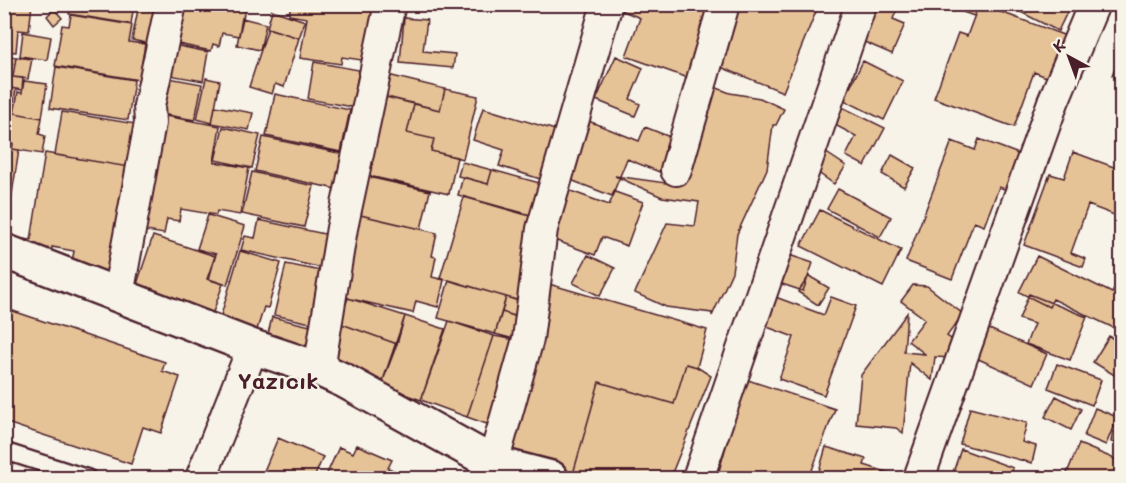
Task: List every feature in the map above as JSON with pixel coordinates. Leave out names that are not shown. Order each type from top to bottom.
[{"type":"street","points":[[118,295],[150,123],[149,106],[171,4]]},
{"type":"street","points":[[319,369],[342,228],[390,4]]},
{"type":"street","points":[[493,463],[528,339],[542,229],[607,4]]},
{"type":"street","points":[[676,170],[724,4]]},
{"type":"street","points":[[698,478],[861,4]]},
{"type":"street","points":[[919,478],[1053,102],[1094,4]]},
{"type":"street","points":[[4,251],[253,347],[319,369],[345,381],[493,463],[551,478]]},
{"type":"street","points":[[201,478],[253,347]]},
{"type":"lane","points":[[4,451],[88,478]]},
{"type":"building","points":[[10,4],[32,4],[29,31],[18,30],[16,52],[4,51],[4,15],[8,16]]},
{"type":"building","points":[[71,4],[134,4],[131,24],[69,14]]},
{"type":"building","points":[[139,4],[168,4],[160,46],[132,40]]},
{"type":"building","points":[[172,4],[246,5],[239,36],[222,33],[219,46],[213,44],[211,51],[164,41]]},
{"type":"building","points":[[291,4],[387,4],[368,61],[342,57],[341,64],[300,58],[307,18],[289,15]]},
{"type":"building","points":[[623,4],[716,4],[691,79],[626,56],[640,18],[621,10]]},
{"type":"building","points":[[731,4],[819,4],[783,92],[718,66]]},
{"type":"building","points":[[860,4],[899,4],[893,19],[905,24],[892,54],[846,34]]},
{"type":"building","points":[[941,4],[978,4],[974,16]]},
{"type":"building","points":[[979,4],[1066,36],[1049,78],[1034,72],[1014,127],[934,98],[958,33],[967,36]]},
{"type":"building","points":[[1005,4],[1071,4],[1058,31]]},
{"type":"building","points":[[54,9],[62,18],[54,25],[47,16]]},
{"type":"building","points":[[272,10],[305,21],[299,38],[267,28]]},
{"type":"building","points":[[71,15],[132,25],[129,42],[145,44],[139,80],[55,66],[62,25],[69,26]]},
{"type":"building","points":[[242,18],[266,24],[260,50],[237,45]]},
{"type":"building","points":[[404,18],[427,20],[423,51],[455,54],[453,68],[400,63]]},
{"type":"building","points":[[268,28],[299,38],[284,87],[275,84],[272,94],[249,87]]},
{"type":"building","points":[[23,32],[51,37],[47,60],[20,56]]},
{"type":"building","points":[[164,43],[208,52],[203,81],[158,73]]},
{"type":"building","points":[[1122,50],[1122,79],[1112,75]]},
{"type":"building","points":[[4,55],[16,57],[13,77],[23,78],[22,90],[4,87]]},
{"type":"building","points":[[616,56],[643,68],[630,99],[640,104],[635,116],[596,100]]},
{"type":"building","points":[[16,57],[32,59],[28,79],[13,77]]},
{"type":"building","points":[[863,61],[903,81],[884,120],[844,100]]},
{"type":"building","points":[[314,62],[359,70],[352,107],[308,99]]},
{"type":"building","points":[[56,67],[134,80],[128,120],[50,108]]},
{"type":"building","points":[[388,75],[445,89],[440,110],[383,96]]},
{"type":"building","points":[[158,76],[202,84],[195,120],[150,112]]},
{"type":"building","points":[[206,78],[220,81],[212,123],[197,119]]},
{"type":"building","points":[[24,81],[47,84],[42,118],[14,113],[18,92],[22,93]]},
{"type":"building","points":[[712,86],[730,93],[760,98],[784,109],[776,125],[773,125],[767,169],[737,234],[732,272],[712,316],[712,313],[666,307],[635,293],[667,223],[695,226],[699,202],[662,197],[615,176],[680,185],[684,153]]},
{"type":"building","points":[[4,87],[16,89],[14,101],[4,99]]},
{"type":"building","points":[[445,89],[478,96],[463,159],[431,151],[434,139],[407,133],[414,104],[440,110]]},
{"type":"building","points":[[275,94],[350,110],[341,152],[266,136]]},
{"type":"building","points":[[378,95],[414,104],[407,133],[434,139],[431,151],[457,157],[449,194],[360,174]]},
{"type":"building","points":[[4,102],[16,104],[14,113],[42,118],[39,134],[45,136],[42,154],[12,149],[13,144],[4,143]]},
{"type":"building","points":[[215,106],[253,113],[249,130],[212,123]]},
{"type":"building","points":[[842,107],[885,128],[865,166],[846,156],[856,136],[833,124]]},
{"type":"building","points":[[483,108],[565,133],[550,182],[499,166],[504,150],[473,140]]},
{"type":"building","points":[[62,112],[142,125],[135,168],[55,155]]},
{"type":"building","points":[[160,115],[220,126],[214,162],[249,168],[240,215],[217,211],[216,215],[181,209],[179,221],[167,219],[164,234],[134,229]]},
{"type":"building","points":[[586,120],[639,141],[645,127],[675,139],[662,173],[627,159],[612,196],[563,177]]},
{"type":"building","points":[[223,127],[260,135],[252,168],[215,160]]},
{"type":"building","points":[[263,137],[343,154],[336,189],[255,171]]},
{"type":"building","points":[[979,139],[1024,156],[1010,191],[999,187],[984,226],[974,222],[952,279],[906,261],[952,141],[975,150]]},
{"type":"building","points":[[4,143],[13,144],[12,149],[19,150],[5,238]]},
{"type":"building","points":[[825,152],[846,166],[834,184],[813,169]]},
{"type":"building","points":[[1073,152],[1122,170],[1122,218],[1088,205],[1071,253],[1086,259],[1083,267],[1024,245],[1050,174],[1064,178]]},
{"type":"building","points":[[45,153],[135,168],[116,276],[71,268],[74,251],[52,247],[51,256],[22,251],[24,239],[31,240]]},
{"type":"building","points":[[892,155],[915,168],[904,187],[882,174]]},
{"type":"building","points":[[462,162],[492,170],[488,184],[458,176]]},
{"type":"building","points":[[492,170],[547,185],[538,217],[458,195],[463,177],[488,184]]},
{"type":"building","points":[[252,172],[314,186],[304,227],[242,214]]},
{"type":"building","points":[[355,174],[430,191],[421,229],[356,214]]},
{"type":"building","points":[[838,189],[891,217],[880,237],[827,209]]},
{"type":"building","points":[[568,190],[609,205],[615,192],[643,202],[627,246],[602,237],[595,255],[549,238]]},
{"type":"building","points":[[464,197],[544,220],[524,302],[440,278]]},
{"type":"building","points":[[820,210],[901,250],[883,287],[801,246]]},
{"type":"building","points":[[356,214],[437,233],[432,256],[436,257],[432,277],[444,280],[438,307],[416,301],[413,313],[338,296]]},
{"type":"building","points":[[208,215],[245,226],[227,285],[209,279],[216,254],[197,249]]},
{"type":"building","points":[[259,220],[334,236],[327,269],[241,250],[245,236],[255,238]]},
{"type":"building","points":[[153,236],[215,256],[207,279],[223,284],[212,315],[135,290]]},
{"type":"building","points":[[240,251],[281,263],[268,308],[264,307],[256,333],[219,322]]},
{"type":"building","points":[[786,254],[813,263],[803,291],[776,282]]},
{"type":"building","points":[[588,255],[615,268],[600,296],[573,283]]},
{"type":"building","points":[[1037,256],[1112,293],[1122,274],[1122,323],[1118,330],[1053,299],[1049,307],[1019,292]]},
{"type":"building","points":[[286,264],[331,273],[320,325],[274,315]]},
{"type":"building","points":[[809,276],[829,288],[818,305],[798,292]]},
{"type":"building","points":[[449,280],[506,297],[495,334],[438,318]]},
{"type":"building","points":[[549,284],[707,330],[697,367],[686,364],[674,404],[599,382],[573,474],[499,452]]},
{"type":"building","points":[[913,285],[927,286],[963,314],[947,336],[961,346],[952,358],[935,357],[932,380],[910,363],[903,433],[896,428],[856,424],[861,375],[907,313],[904,352],[925,354],[908,341],[925,319],[901,301]]},
{"type":"building","points":[[1029,294],[1087,317],[1070,360],[1026,344],[1034,324],[1019,319]]},
{"type":"building","points":[[770,295],[824,315],[831,297],[856,306],[824,395],[779,379],[794,337],[759,324]]},
{"type":"building","points":[[506,297],[528,304],[524,319],[502,312]]},
{"type":"building","points":[[348,298],[405,316],[397,344],[339,323]]},
{"type":"building","points":[[4,308],[165,362],[162,371],[180,377],[161,433],[143,427],[131,464],[4,422]]},
{"type":"building","points":[[502,312],[520,318],[514,339],[495,334]]},
{"type":"building","points":[[405,316],[445,329],[421,400],[381,386]]},
{"type":"building","points":[[272,317],[319,328],[314,353],[266,343]]},
{"type":"building","points":[[449,321],[494,336],[467,417],[421,400]]},
{"type":"building","points":[[339,323],[397,344],[381,386],[329,368]]},
{"type":"building","points":[[987,328],[1047,354],[1034,384],[974,357]]},
{"type":"building","points":[[494,336],[526,342],[498,428],[467,417]]},
{"type":"building","points":[[1109,336],[1122,344],[1122,367],[1116,376],[1093,362]]},
{"type":"building","points":[[686,364],[697,367],[711,376],[670,478],[593,478],[573,474],[599,382],[674,404]]},
{"type":"building","points":[[1057,364],[1101,380],[1092,405],[1048,388]]},
{"type":"building","points":[[745,379],[835,409],[809,478],[717,478]]},
{"type":"building","points":[[1056,396],[1081,409],[1071,430],[1045,417]]},
{"type":"building","points":[[970,408],[1027,423],[1022,442],[1036,446],[1032,463],[960,444]]},
{"type":"building","points":[[1095,408],[1117,417],[1106,445],[1084,436]]},
{"type":"building","points":[[1115,420],[1122,422],[1122,444],[1111,442]]},
{"type":"building","points":[[278,438],[323,457],[314,478],[261,478]]},
{"type":"building","points":[[1079,444],[1122,462],[1122,468],[1117,466],[1112,478],[1065,478]]},
{"type":"building","points":[[357,445],[392,460],[388,468],[412,478],[325,478],[339,447],[353,453]]},
{"type":"building","points":[[826,447],[866,459],[864,465],[906,478],[817,478]]},
{"type":"building","points":[[961,449],[1013,468],[1011,478],[951,478]]},
{"type":"district","name":"Yazıcık","points":[[278,380]]}]
